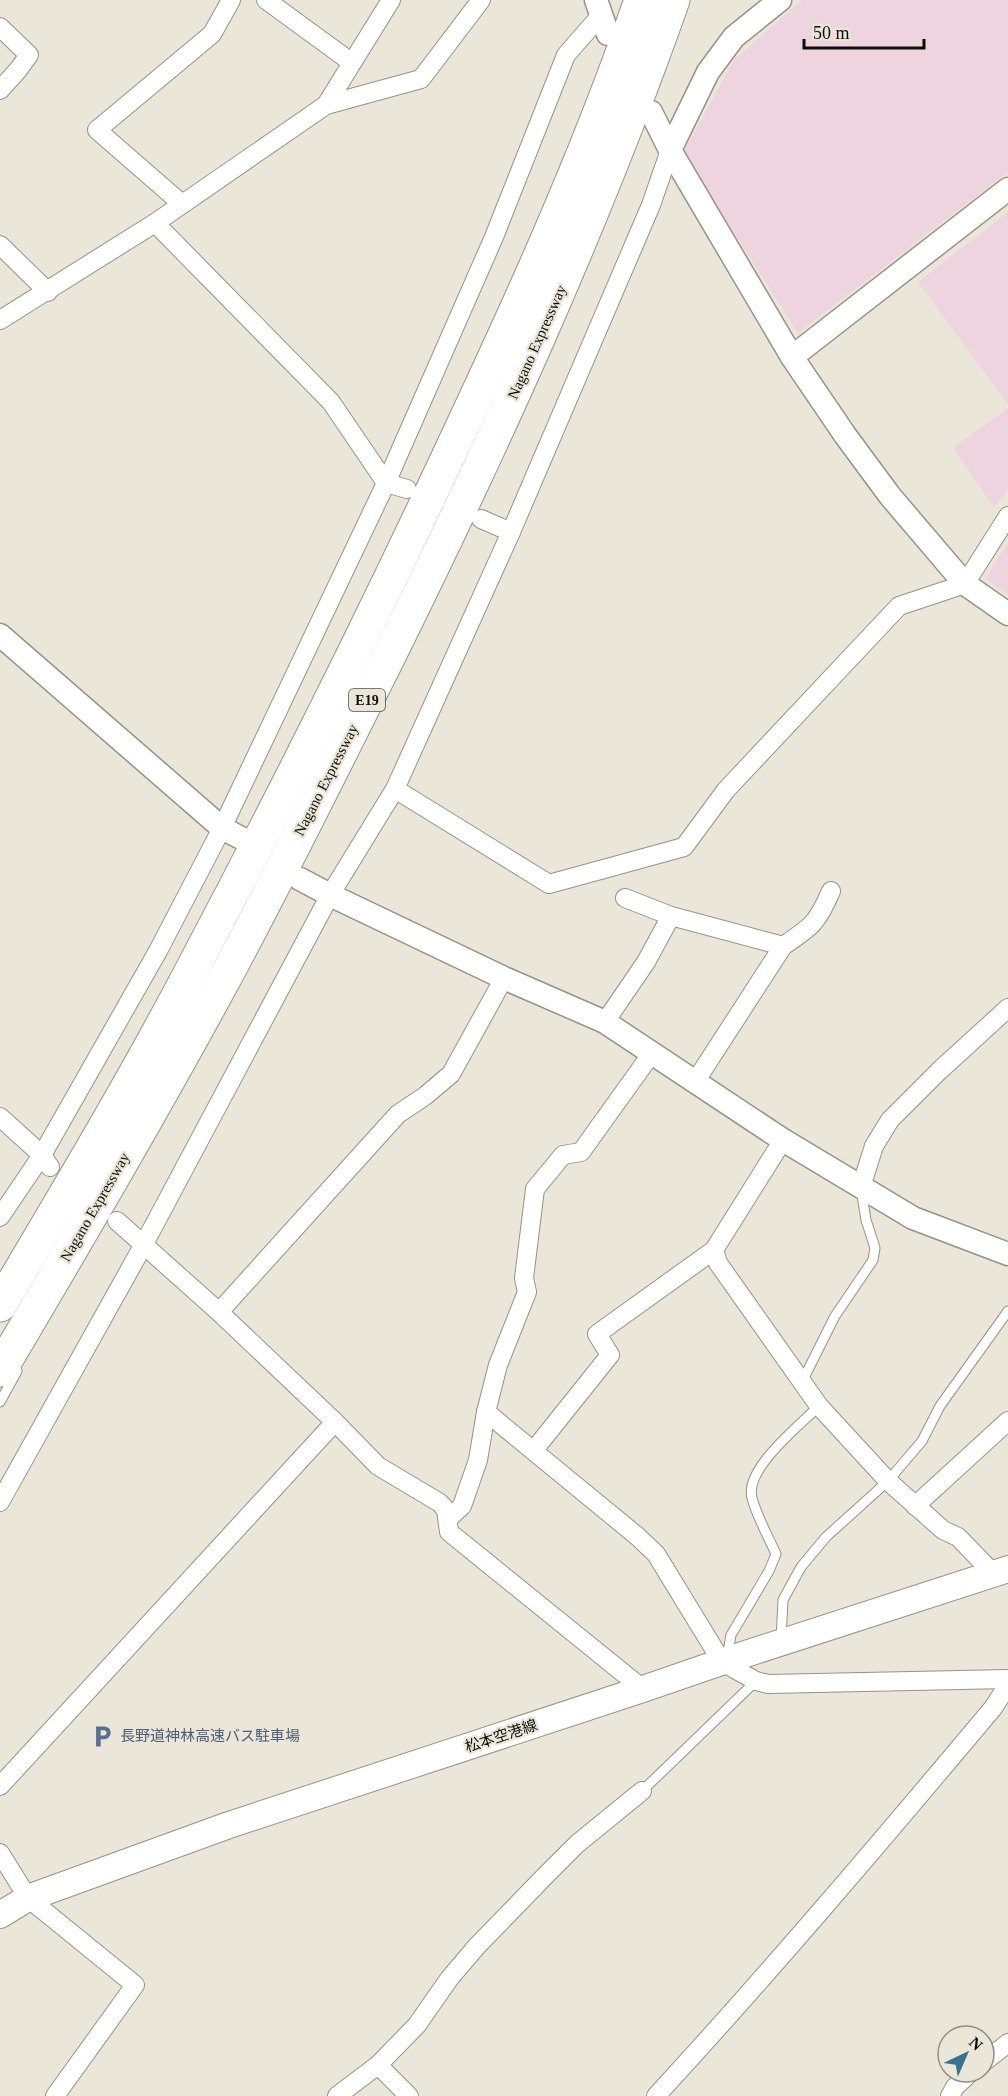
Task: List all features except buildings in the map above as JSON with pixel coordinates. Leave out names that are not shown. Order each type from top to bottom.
[{"type":"highway","name":"E19","points":[[0,1305],[116,1108],[201,954],[412,533],[557,218],[641,0]]},
{"type":"highway","name":"Nagano Expressway","points":[[11,1366],[229,970],[334,767],[453,526],[586,231],[673,0]]},
{"type":"main road","name":"松本空港線","points":[[0,1915],[28,1898],[229,1825],[1001,1571]]},
{"type":"street","points":[[182,204],[98,130],[212,34],[231,0]]},
{"type":"street","points":[[266,0],[351,62]]},
{"type":"street","points":[[326,105],[391,0]]},
{"type":"street","points":[[0,320],[155,223],[326,105],[421,79],[481,0]]},
{"type":"street","points":[[0,1502],[144,1244],[330,895],[395,789],[511,532],[651,205],[670,150],[708,72],[734,37],[780,0]]},
{"type":"street","points":[[0,1216],[46,1161],[222,828],[386,483],[416,410],[494,237],[566,55],[602,16]]},
{"type":"street","points":[[0,27],[29,55],[0,90]]},
{"type":"street","points":[[651,112],[670,150],[792,357],[845,435],[890,496],[965,584],[1008,614]]},
{"type":"street","points":[[792,357],[1008,189]]},
{"type":"street","points":[[155,223],[330,402],[386,483],[407,489]]},
{"type":"street","points":[[0,245],[48,292]]},
{"type":"street","points":[[395,789],[549,884],[684,848],[726,790],[899,606],[965,584],[1008,516]]},
{"type":"street","points":[[481,519],[511,532]]},
{"type":"street","points":[[2,641],[222,828],[243,839]]},
{"type":"street","points":[[300,879],[504,978],[604,1022],[783,1140],[913,1218],[1008,1254]]},
{"type":"street","points":[[695,1082],[783,946],[814,925],[831,891]]},
{"type":"street","points":[[625,898],[671,916],[783,946]]},
{"type":"street","points":[[604,1022],[646,962],[671,916]]},
{"type":"street","points":[[219,1312],[398,1114],[452,1074],[504,978]]},
{"type":"street","points":[[861,1187],[874,1146],[890,1120],[939,1071],[1008,1008]]},
{"type":"street","points":[[448,1520],[462,1506],[478,1460],[486,1412],[498,1365],[527,1292],[524,1278],[536,1189],[563,1155],[581,1152],[652,1053]]},
{"type":"street","points":[[0,1117],[46,1161]]},
{"type":"street","points":[[534,1450],[610,1355],[597,1334],[714,1250],[783,1140]]},
{"type":"street","points":[[117,1221],[219,1312],[378,1466],[440,1503],[446,1510],[449,1532],[643,1689]]},
{"type":"street","points":[[714,1250],[718,1263],[819,1406],[888,1481],[915,1506],[943,1530],[958,1537],[1001,1571]]},
{"type":"street","points":[[486,1412],[638,1536],[656,1554],[724,1661],[756,1681],[768,1684],[1008,1679]]},
{"type":"street","points":[[915,1506],[1008,1421]]},
{"type":"street","points":[[0,1786],[335,1422]]},
{"type":"street","points":[[656,2096],[858,1869],[993,1708],[1008,1685]]},
{"type":"street","points":[[337,2096],[378,2065],[417,2025],[449,1979],[477,1946],[578,1844],[642,1791]]},
{"type":"street","points":[[0,1853],[28,1898],[135,1985],[55,2096]]},
{"type":"street","points":[[996,2052],[1008,2043]]},
{"type":"street","points":[[378,2065],[409,2096]]},
{"type":"lane","points":[[48,1204],[72,1166],[116,1108]]},
{"type":"lane","points":[[90,1239],[122,1162]]},
{"type":"lane","points":[[802,1382],[835,1316],[873,1260],[875,1248],[866,1220],[861,1187]]},
{"type":"lane","points":[[781,1644],[783,1600],[801,1567],[826,1537],[888,1481],[922,1441],[940,1406],[1008,1311]]},
{"type":"lane","points":[[0,1402],[11,1366]]},
{"type":"lane","points":[[724,1661],[731,1635],[776,1554],[751,1496],[754,1477],[766,1460],[819,1406]]},
{"type":"lane","points":[[642,1791],[756,1681]]},
{"type":"shaded area","points":[[802,0],[1008,0],[1008,172],[798,333],[683,153],[734,60]]},
{"type":"shaded area","points":[[1008,212],[1008,404],[918,282]]},
{"type":"shaded area","points":[[1008,408],[1008,490],[994,507],[953,448]]},
{"type":"shaded area","points":[[1008,543],[1008,595],[985,578]]},
{"type":"place","name":"長野道神林高速バス駐車場","points":[[102,1736]]}]
